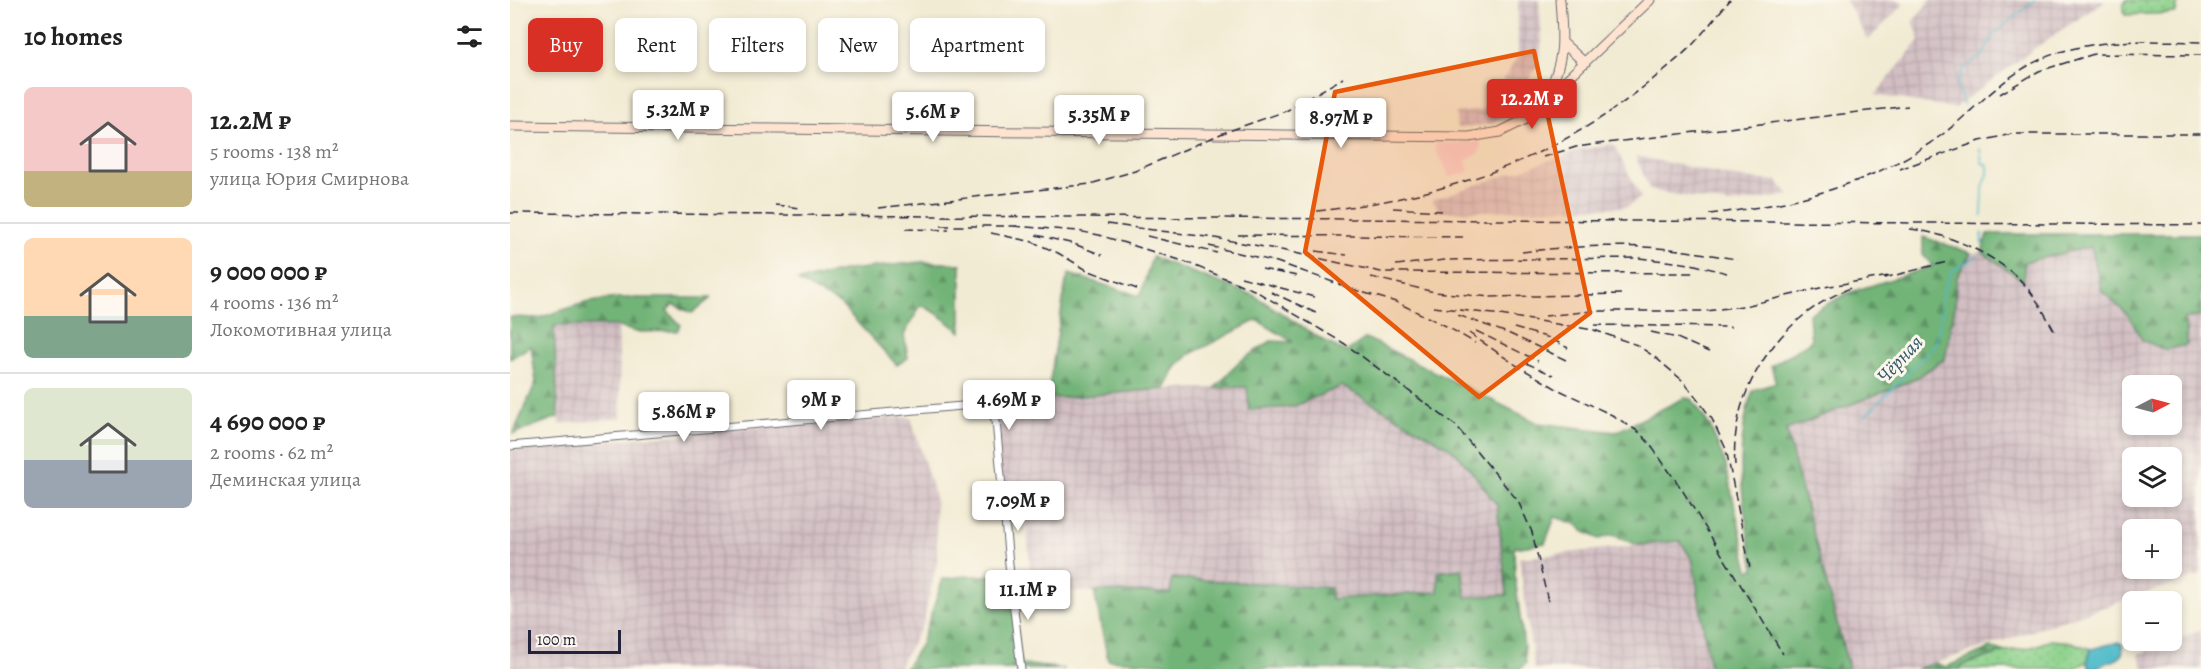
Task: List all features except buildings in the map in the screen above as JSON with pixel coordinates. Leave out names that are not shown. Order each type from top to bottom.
[{"type":"main road","points":[[1546,100],[1561,63],[1563,43],[1560,0]]},
{"type":"main road","points":[[510,126],[1469,136],[1500,132],[1524,120],[1650,0]]},
{"type":"main road","points":[[1563,43],[1585,63]]},
{"type":"street","points":[[510,446],[973,405],[989,408],[996,421],[1021,669]]},
{"type":"highlighted area","points":[[1534,51],[1590,313],[1479,397],[1305,252],[1335,92]]},
{"type":"shaded area","points":[[1518,0],[1539,0],[1542,41],[1538,66],[1504,114],[1492,124],[1457,128],[1456,113],[1482,110],[1499,89],[1504,87],[1503,80],[1518,56]]},
{"type":"shaded area","points":[[1846,0],[1900,0],[1904,4],[1868,40]]},
{"type":"shaded area","points":[[1930,0],[2106,0],[2035,48],[1955,108],[1875,95],[1920,40],[1913,21]]},
{"type":"shaded area","points":[[1481,141],[1480,151],[1466,161],[1469,172],[1449,178],[1444,164],[1435,151],[1435,142]]},
{"type":"shaded area","points":[[1613,144],[1641,197],[1627,207],[1441,212],[1432,200],[1577,151]]},
{"type":"shaded area","points":[[1635,156],[1741,178],[1777,181],[1789,195],[1729,204],[1650,190]]},
{"type":"shaded area","points":[[2091,246],[2102,291],[2129,316],[2142,340],[2187,345],[2185,319],[2201,315],[2201,575],[2153,591],[2122,591],[2122,601],[1917,669],[1849,669],[1786,430],[1913,380],[1954,311],[1957,277],[1971,253],[1982,252],[2024,280],[2024,262]]},
{"type":"shaded area","points":[[554,323],[618,323],[621,418],[559,424]]},
{"type":"shaded area","points":[[1342,386],[1452,449],[1474,474],[1497,505],[1507,595],[1466,597],[1462,570],[1438,592],[1330,599],[1330,588],[1172,579],[1171,593],[1032,591],[1025,508],[1004,510],[996,421],[989,408],[973,405],[1165,389],[1247,387],[1250,410],[1292,407]]},
{"type":"shaded area","points":[[911,418],[935,497],[937,561],[923,624],[898,669],[510,669],[510,451],[828,421]]},
{"type":"shaded area","points":[[1680,541],[1693,561],[1710,669],[1534,669],[1519,558]]},
{"type":"shaded area","points":[[2201,630],[2201,669],[2144,669],[2138,654],[2146,651],[2182,651],[2182,637]]},
{"type":"green space","points":[[2127,0],[2178,0],[2176,13],[2125,15],[2123,4]]},
{"type":"green space","points":[[1987,234],[2201,234],[2201,315],[2185,319],[2187,345],[2165,350],[2142,340],[2129,316],[2102,291],[2091,247],[2024,262],[2024,281],[1982,252]]},
{"type":"green space","points":[[1923,237],[1971,253],[1957,277],[1954,311],[1945,359],[1913,380],[1786,430],[1849,669],[1710,669],[1693,561],[1680,541],[1638,545],[1613,535],[1599,539],[1583,531],[1576,524],[1555,517],[1545,543],[1514,548],[1515,577],[1526,663],[1520,669],[1253,669],[1108,660],[1094,591],[1170,593],[1172,578],[1331,588],[1331,599],[1438,592],[1438,572],[1462,569],[1466,597],[1507,595],[1497,505],[1452,449],[1342,386],[1292,407],[1249,410],[1247,387],[1215,388],[1240,361],[1271,341],[1293,342],[1257,320],[1190,354],[1176,367],[1165,389],[1047,399],[1069,274],[1140,296],[1152,257],[1255,296],[1324,341],[1346,352],[1366,338],[1538,423],[1616,432],[1684,398],[1692,399],[1710,426],[1725,462],[1749,571],[1754,569],[1743,501],[1741,457],[1747,412],[1753,390],[1776,383],[1771,366],[1811,341],[1809,314],[1848,293],[1933,266],[1923,255]]},
{"type":"green space","points":[[922,262],[961,264],[961,332],[921,305],[904,335],[908,358],[897,365],[840,304],[798,281],[848,270]]},
{"type":"green space","points":[[617,298],[711,298],[692,313],[673,304],[667,311],[681,325],[678,331],[636,332],[616,326],[554,326],[558,417],[513,434],[536,382],[531,346],[510,359],[510,317],[539,318],[584,303]]},
{"type":"green space","points":[[1010,575],[1021,664],[1065,669],[1021,669],[1020,665],[1015,669],[905,669],[921,644],[943,579]]},
{"type":"green space","points":[[2051,640],[2071,642],[2091,649],[2087,662],[2073,669],[1958,669],[2006,651],[2029,648]]},
{"type":"green space","points":[[1990,648],[2006,651],[1958,669],[1917,669],[1935,663],[1946,667]]},
{"type":"water","points":[[2118,642],[2122,644],[2122,651],[2119,658],[2090,669],[2087,662],[2091,649]]},
{"type":"waterway","name":"Чёрная","points":[[1964,105],[1957,86],[1962,70],[1983,55],[1994,34],[2035,0]]},
{"type":"waterway","name":"Чёрная","points":[[1980,149],[1982,163],[1988,165],[1988,174],[1983,187],[1982,216]]},
{"type":"waterway","name":"Чёрная","points":[[1982,233],[1982,244]]},
{"type":"waterway","name":"Чёрная","points":[[1863,418],[1935,345],[1941,318],[1942,294],[1952,271],[1977,256]]},
{"type":"railway","points":[[1317,211],[1407,197],[1450,186],[1492,172],[1573,135],[1611,111],[1672,64],[1695,42],[1730,0]]},
{"type":"railway","points":[[1709,214],[1802,198],[1861,179],[1917,151],[1943,134],[1996,88],[2024,68],[2057,53],[2110,43],[2201,42]]},
{"type":"railway","points":[[2000,94],[2039,71],[2094,54],[2201,55]]},
{"type":"railway","points":[[878,208],[1090,184],[1135,171],[1223,133],[1286,111],[1343,78]]},
{"type":"railway","points":[[1543,157],[1576,147],[1908,106]]},
{"type":"railway","points":[[1900,169],[1980,141],[2012,134],[2201,134]]},
{"type":"railway","points":[[775,205],[800,208]]},
{"type":"railway","points":[[1393,208],[1442,211]]},
{"type":"railway","points":[[510,213],[2201,225]]},
{"type":"railway","points":[[1107,224],[1215,238],[1381,272],[1694,273]]},
{"type":"railway","points":[[941,226],[1022,226]]},
{"type":"railway","points":[[1013,226],[1099,235],[1183,261],[1254,290],[1345,344],[1455,425],[1518,501],[1532,532],[1548,601]]},
{"type":"railway","points":[[905,229],[949,230]]},
{"type":"railway","points":[[1910,229],[1955,240],[2000,263],[2028,289],[2056,334]]},
{"type":"railway","points":[[991,233],[1033,242],[1087,270],[1137,289]]},
{"type":"railway","points":[[1036,235],[1074,244],[1102,255]]},
{"type":"railway","points":[[1238,235],[1466,237]]},
{"type":"railway","points":[[1147,236],[1217,253]]},
{"type":"railway","points":[[1209,246],[1277,262],[1396,302],[1475,343]]},
{"type":"railway","points":[[1522,252],[1614,246],[1678,250],[1737,259]]},
{"type":"railway","points":[[1316,251],[1347,255]]},
{"type":"railway","points":[[1396,265],[1445,260],[1639,258],[1691,264],[1727,273]]},
{"type":"railway","points":[[1884,278],[1947,262]]},
{"type":"railway","points":[[1262,269],[1297,276]]},
{"type":"railway","points":[[1545,316],[1593,311],[1706,311],[1749,305],[1824,287],[1890,276]]},
{"type":"railway","points":[[1241,277],[1314,297]]},
{"type":"railway","points":[[1371,277],[1434,292],[1491,297],[1624,294]]},
{"type":"railway","points":[[1735,465],[1735,436],[1741,408],[1751,382],[1765,357],[1804,315],[1827,299],[1853,287]]},
{"type":"railway","points":[[1271,292],[1318,314]]},
{"type":"railway","points":[[1433,307],[1594,330],[1637,345],[1656,358],[1682,380],[1696,397],[1712,419],[1726,449],[1750,568]]},
{"type":"railway","points":[[1458,315],[1510,334],[1566,360]]},
{"type":"railway","points":[[1594,325],[1731,327]]},
{"type":"railway","points":[[1514,328],[1550,338],[1568,348]]},
{"type":"railway","points":[[1476,331],[1538,361]]},
{"type":"railway","points":[[1651,332],[1677,338],[1709,352]]},
{"type":"railway","points":[[1469,333],[1557,389],[1612,415],[1639,432],[1681,488],[1783,654]]},
{"type":"railway","points":[[1526,363],[1553,375]]}]
